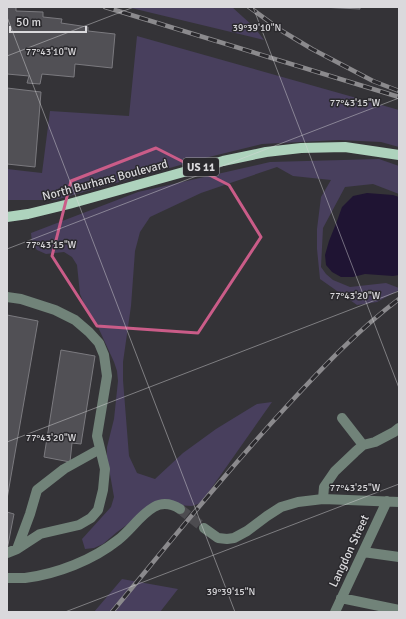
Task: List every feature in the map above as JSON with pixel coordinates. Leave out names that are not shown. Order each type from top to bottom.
[{"type":"main road","name":"North Burhans Boulevard","points":[[7,217],[62,206],[223,161],[266,152],[301,148],[345,147],[399,155]]},
{"type":"street","points":[[7,297],[21,299],[55,310],[75,320],[90,332],[99,343],[104,355],[107,376],[97,436],[105,469],[103,490],[98,510],[91,518],[79,525],[40,534],[12,551]]},
{"type":"street","points":[[342,418],[363,445]]},
{"type":"street","points":[[323,499],[324,487],[335,471],[355,452],[363,445],[397,433]]},
{"type":"street","points":[[12,551],[30,514],[37,490],[64,469],[100,449]]},
{"type":"street","points":[[204,528],[218,538],[227,539],[234,538],[246,532],[281,507],[298,502],[323,499],[399,502]]},
{"type":"street","name":"Langdon Street","points":[[335,612],[387,501]]},
{"type":"street","points":[[7,578],[26,578],[52,573],[78,564],[101,552],[119,540],[155,506],[164,504],[173,505],[180,509]]},
{"type":"street","points":[[363,552],[399,557]]},
{"type":"street","points":[[342,598],[399,610]]},
{"type":"highlighted area","points":[[156,148],[229,185],[261,237],[198,333],[97,326],[52,256],[71,181]]},
{"type":"shaded area","points":[[127,7],[232,7],[254,27],[264,40]]},
{"type":"shaded area","points":[[137,36],[399,110],[399,147],[381,142],[339,140],[262,144],[209,157],[55,200],[7,200],[7,169],[42,173],[50,111],[129,116]]},
{"type":"shaded area","points":[[379,159],[399,166],[399,194],[373,184],[345,187],[323,228],[321,267],[333,280],[350,287],[386,283],[399,288],[399,290],[377,302],[357,305],[320,279],[317,229],[321,197],[331,180],[293,176],[277,167],[201,193],[150,217],[140,232],[135,251],[131,306],[123,362],[129,456],[137,473],[155,479],[183,453],[216,429],[257,404],[272,402],[201,503],[192,506],[156,504],[103,544],[94,548],[85,549],[82,539],[111,507],[114,497],[107,457],[107,447],[114,419],[118,381],[117,371],[98,327],[87,311],[80,294],[77,265],[72,257],[64,252],[46,254],[37,250],[32,243],[31,233],[138,192],[270,162]]},
{"type":"shaded area","points":[[367,193],[393,195],[399,197],[399,275],[365,274],[353,277],[341,277],[332,272],[326,265],[325,255],[342,207],[353,196]]},
{"type":"shaded area","points":[[122,579],[178,589],[160,612],[94,612]]},
{"type":"building","points":[[7,7],[16,7],[16,11],[43,12],[43,17],[62,19],[61,23],[88,27],[88,31],[115,34],[112,68],[75,64],[74,77],[42,74],[40,84],[27,83],[29,76],[7,74]]},
{"type":"building","points":[[321,7],[360,7],[360,9]]},
{"type":"building","points":[[7,88],[41,92],[35,167],[7,164]]},
{"type":"building","points":[[7,315],[38,321],[7,499]]},
{"type":"building","points":[[61,350],[95,356],[81,444],[72,443],[70,462],[44,457]]},
{"type":"building","points":[[7,512],[14,514],[7,550]]},
{"type":"tunnel","points":[[180,509],[204,528]]},
{"type":"railway","points":[[105,7],[399,97]]},
{"type":"railway","points":[[249,7],[282,31],[312,49],[373,81],[399,91]]},
{"type":"railway","points":[[112,612],[264,431],[355,336],[399,299]]}]
